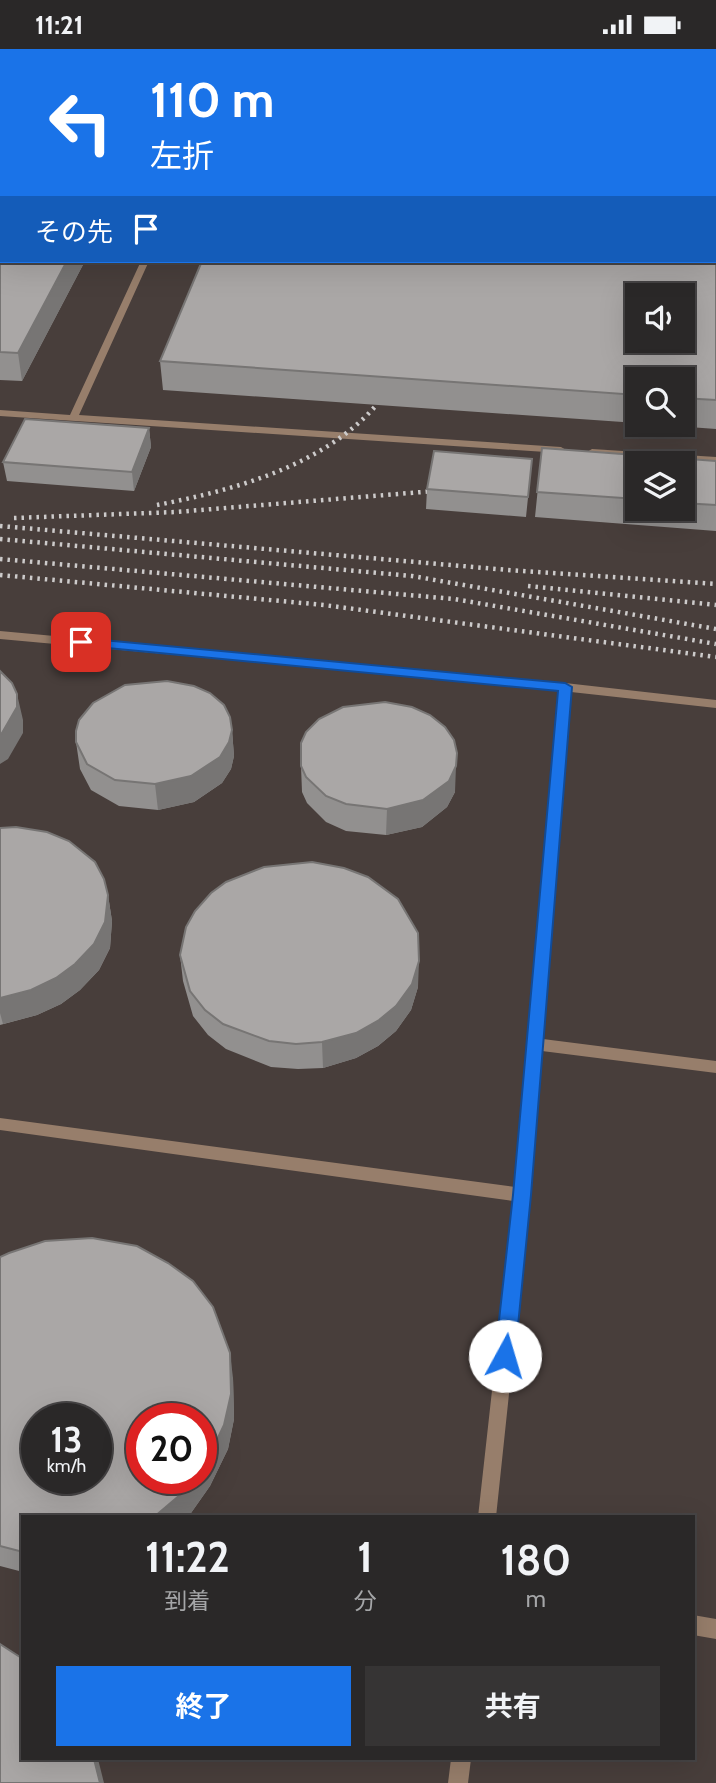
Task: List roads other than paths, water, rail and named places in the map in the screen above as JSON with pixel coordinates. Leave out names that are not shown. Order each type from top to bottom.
[{"type":"lane","points":[[74,418],[144,263]]},
{"type":"lane","points":[[0,413],[716,460]]},
{"type":"lane","points":[[0,635],[565,687],[716,704]]},
{"type":"lane","points":[[487,1515],[522,1195],[565,687]]},
{"type":"lane","points":[[535,1044],[716,1067]]},
{"type":"lane","points":[[0,1124],[522,1195]]},
{"type":"lane","points":[[695,1626],[716,1629]]},
{"type":"lane","points":[[458,1783],[461,1760]]},
{"type":"railway","points":[[157,505],[253,481],[315,454],[343,436],[368,414],[389,389]]},
{"type":"railway","points":[[14,518],[176,512],[447,490]]},
{"type":"railway","points":[[0,526],[508,570],[716,584]]},
{"type":"railway","points":[[0,539],[412,576],[716,629]]},
{"type":"railway","points":[[0,559],[454,599],[716,644]]},
{"type":"railway","points":[[0,575],[324,605],[716,657]]},
{"type":"railway","points":[[528,586],[716,605]]}]
